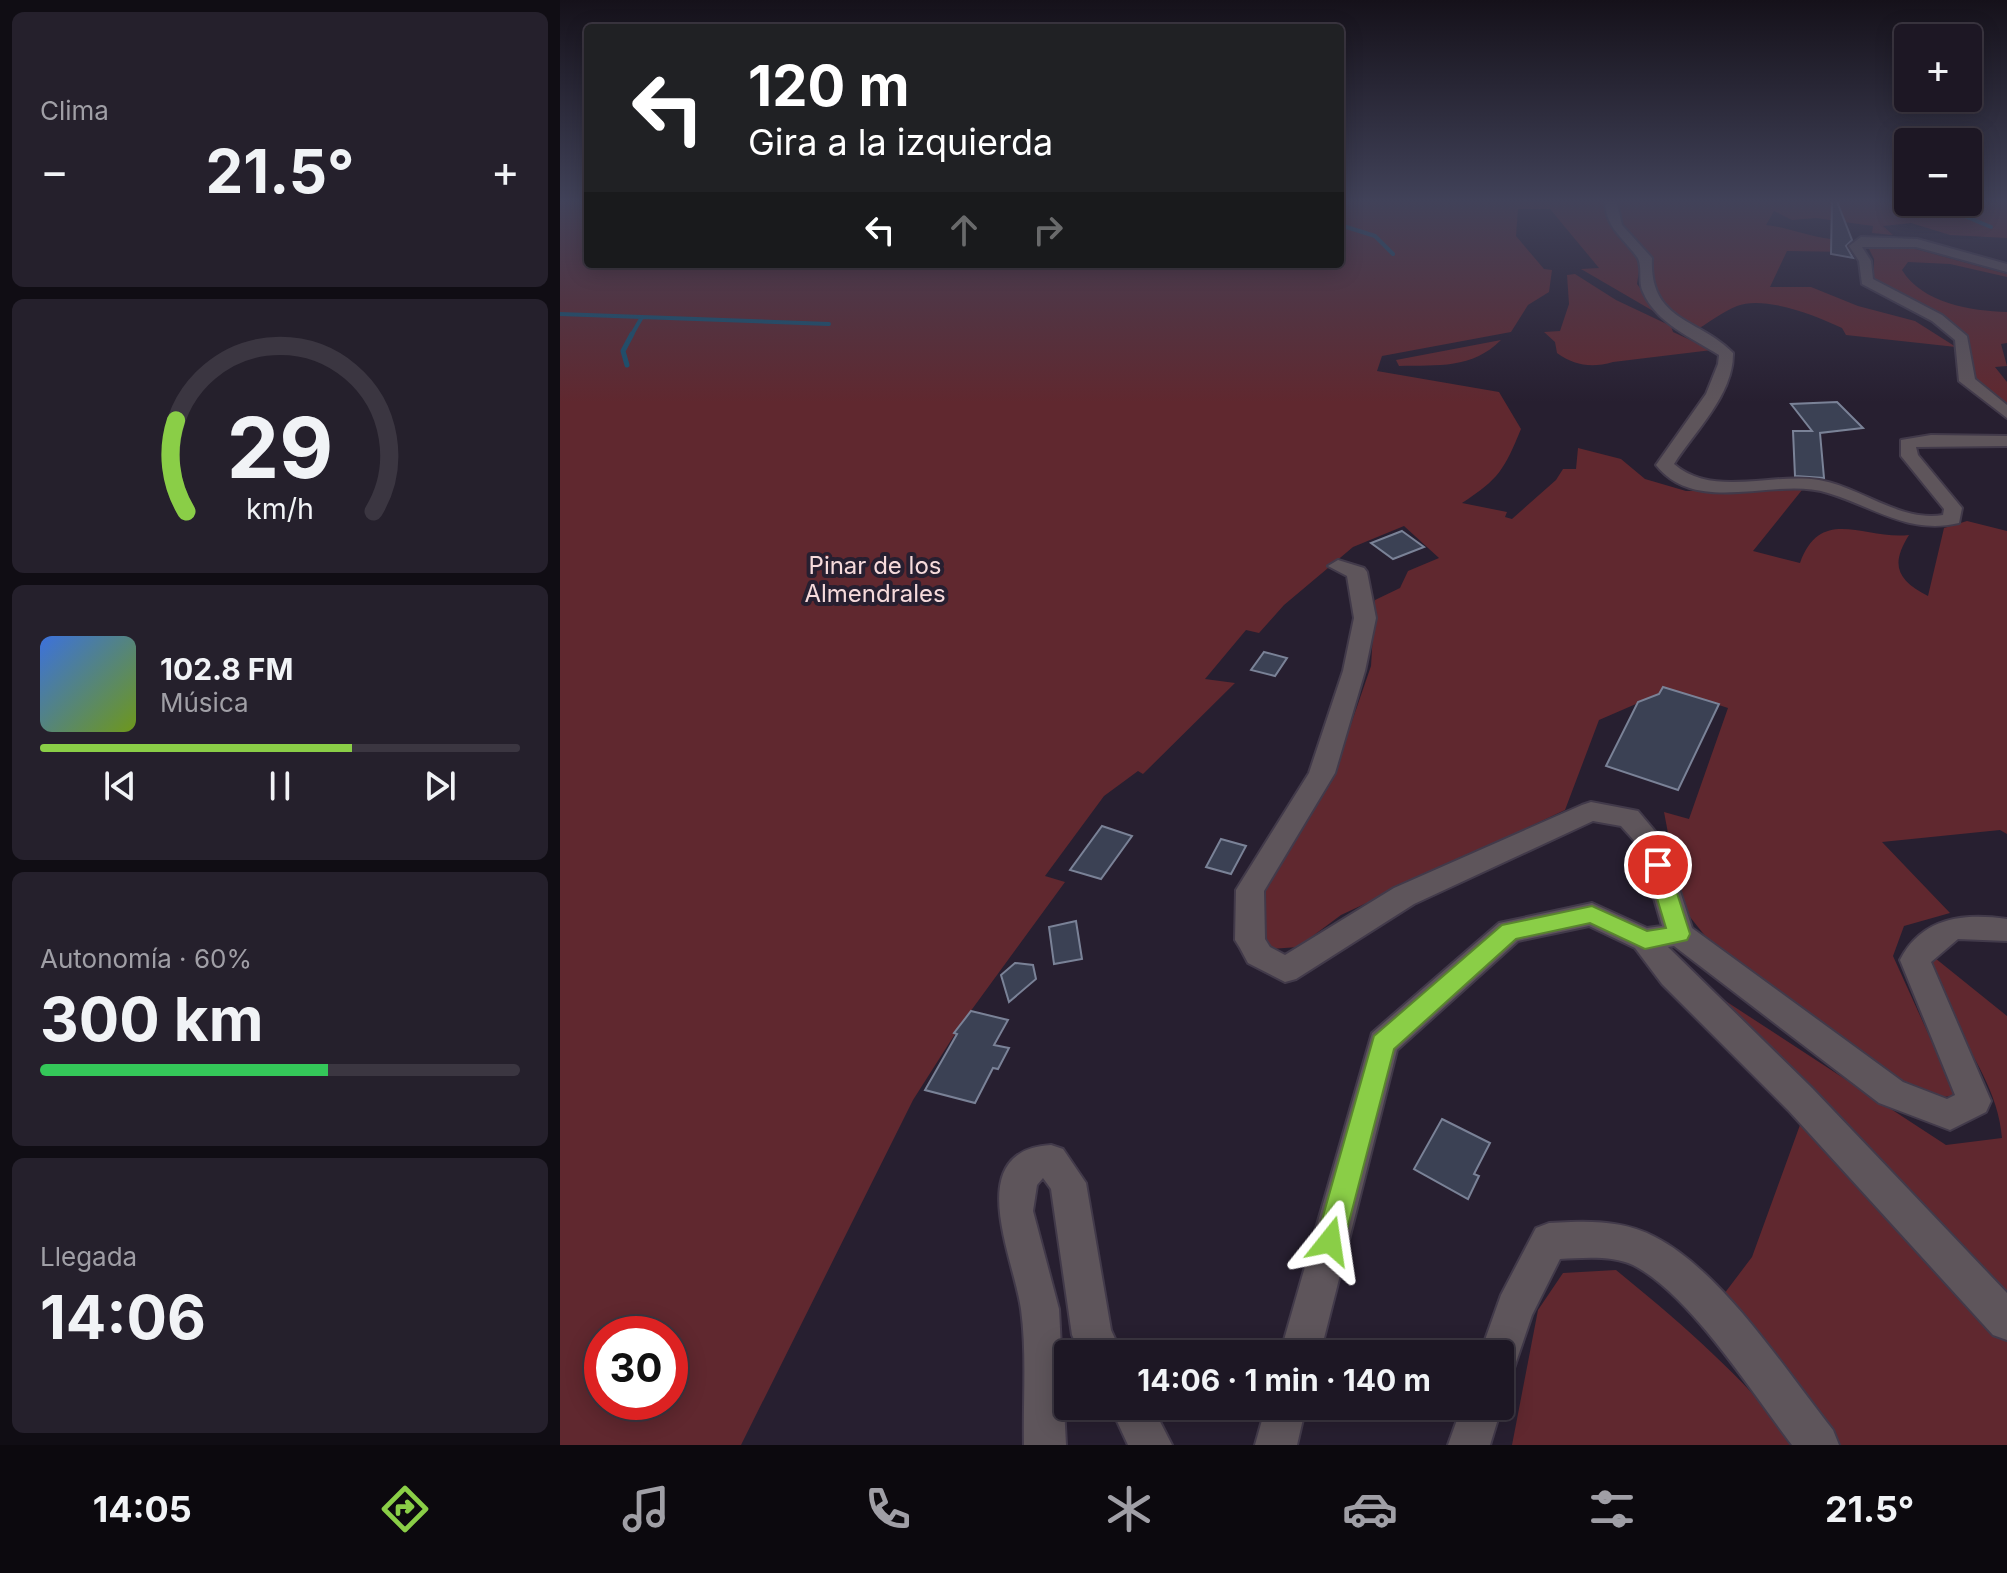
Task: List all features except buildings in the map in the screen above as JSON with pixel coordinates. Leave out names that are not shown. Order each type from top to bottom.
[{"type":"street","points":[[1645,266],[1644,283],[1653,298],[1682,330],[1726,353],[1728,362],[1706,410],[1665,465],[1674,477],[1697,485],[1819,486],[1848,493],[1913,521],[1937,524],[1952,519],[1953,508],[1910,456],[1907,444],[1923,440],[1986,444],[2007,441]]},
{"type":"street","points":[[1866,266],[1867,281],[1937,318],[1962,339],[1967,381],[2007,413]]},
{"type":"street","points":[[1338,566],[1357,572],[1365,618],[1354,671],[1322,773],[1250,890],[1250,940],[1259,955],[1285,970],[1404,896],[1591,811],[1629,818],[1651,842],[1679,934],[1891,1093],[1950,1115],[1974,1101],[1915,960],[1934,935],[1962,924],[2007,930]]},
{"type":"street","points":[[1304,1340],[1383,1043],[1509,931],[1592,914],[1645,940],[1673,975],[1800,1099],[2007,1321]]},
{"type":"street","points":[[1645,940],[1679,934]]},
{"type":"street","points":[[1045,1445],[1040,1309],[1015,1211],[1020,1178],[1035,1162],[1051,1161],[1068,1183],[1095,1340]]},
{"type":"street","points":[[1505,1340],[1515,1309],[1549,1241],[1583,1239],[1641,1249],[1689,1285],[1818,1445]]},
{"type":"street","points":[[1138,1420],[1151,1445]]},
{"type":"street","points":[[1276,1445],[1282,1420]]},
{"type":"street","points":[[1469,1445],[1477,1420]]},
{"type":"green space","name":"Pinar de los Almendrales","points":[[560,266],[1542,266],[1552,270],[1549,292],[1528,305],[1511,332],[1382,356],[1377,371],[1499,392],[1521,429],[1499,472],[1462,503],[1507,512],[1505,517],[1512,519],[1556,480],[1563,469],[1576,469],[1578,448],[1621,459],[1645,479],[1686,491],[1802,490],[1753,551],[1800,563],[1809,545],[1832,530],[1909,535],[1898,563],[1900,571],[1909,584],[1928,596],[1944,528],[1967,521],[2007,531],[2007,834],[2000,830],[1882,842],[1950,913],[1904,926],[1893,956],[1956,1095],[1938,1098],[1882,1075],[1722,957],[1682,907],[1664,812],[1689,819],[1728,708],[1664,687],[1659,694],[1599,720],[1565,810],[1341,915],[1298,947],[1271,949],[1260,932],[1265,887],[1332,767],[1350,727],[1371,666],[1375,600],[1400,588],[1408,571],[1439,558],[1404,526],[1353,547],[1284,605],[1259,633],[1246,630],[1205,679],[1235,683],[1143,774],[1138,771],[1104,796],[1045,876],[1065,882],[962,1023],[913,1100],[741,1445],[560,1445]]},
{"type":"green space","name":"Pinar de los Almendrales","points":[[1640,266],[1637,284],[1660,315],[1581,269]]},
{"type":"green space","points":[[1653,266],[1780,266],[1770,287],[1811,287],[1858,306],[1915,321],[1956,347],[1846,335],[1842,328],[1819,318],[1790,308],[1761,303],[1737,306],[1693,332],[1662,299]]},
{"type":"green space","points":[[1874,266],[1905,266],[1902,270],[1911,281],[1935,298],[1978,310],[2007,312],[2007,343],[2001,344],[2007,366],[1995,367],[2007,382],[2007,410],[1972,376],[1968,345],[1874,282]]},
{"type":"green space","points":[[1961,266],[1979,266],[2007,274],[2007,277]]},
{"type":"green space","points":[[1575,274],[1616,300],[1671,326],[1673,332],[1712,350],[1598,365],[1584,365],[1564,357],[1557,353],[1555,342],[1544,332],[1560,331],[1569,304],[1567,275]]},
{"type":"green space","points":[[1501,340],[1478,356],[1454,364],[1399,366],[1396,360]]},
{"type":"green space","points":[[1930,954],[2007,1016],[2007,1296],[1701,985],[1946,1145],[2002,1138],[1990,1090],[1944,1001]]},
{"type":"green space","points":[[1800,1125],[1849,1167],[2007,1342],[2007,1445],[1838,1445],[1721,1298],[1752,1257]]},
{"type":"green space","points":[[1616,1270],[1711,1352],[1756,1397],[1796,1445],[1512,1445],[1538,1310],[1563,1273]]},
{"type":"waterway","points":[[560,314],[642,317]]},
{"type":"waterway","points":[[631,336],[642,317]]},
{"type":"waterway","points":[[642,317],[829,324]]},
{"type":"waterway","points":[[627,365],[623,351],[632,334]]},
{"type":"route","points":[[1330,1241],[1383,1043],[1509,931],[1592,914],[1645,940],[1679,934],[1658,865]]}]
